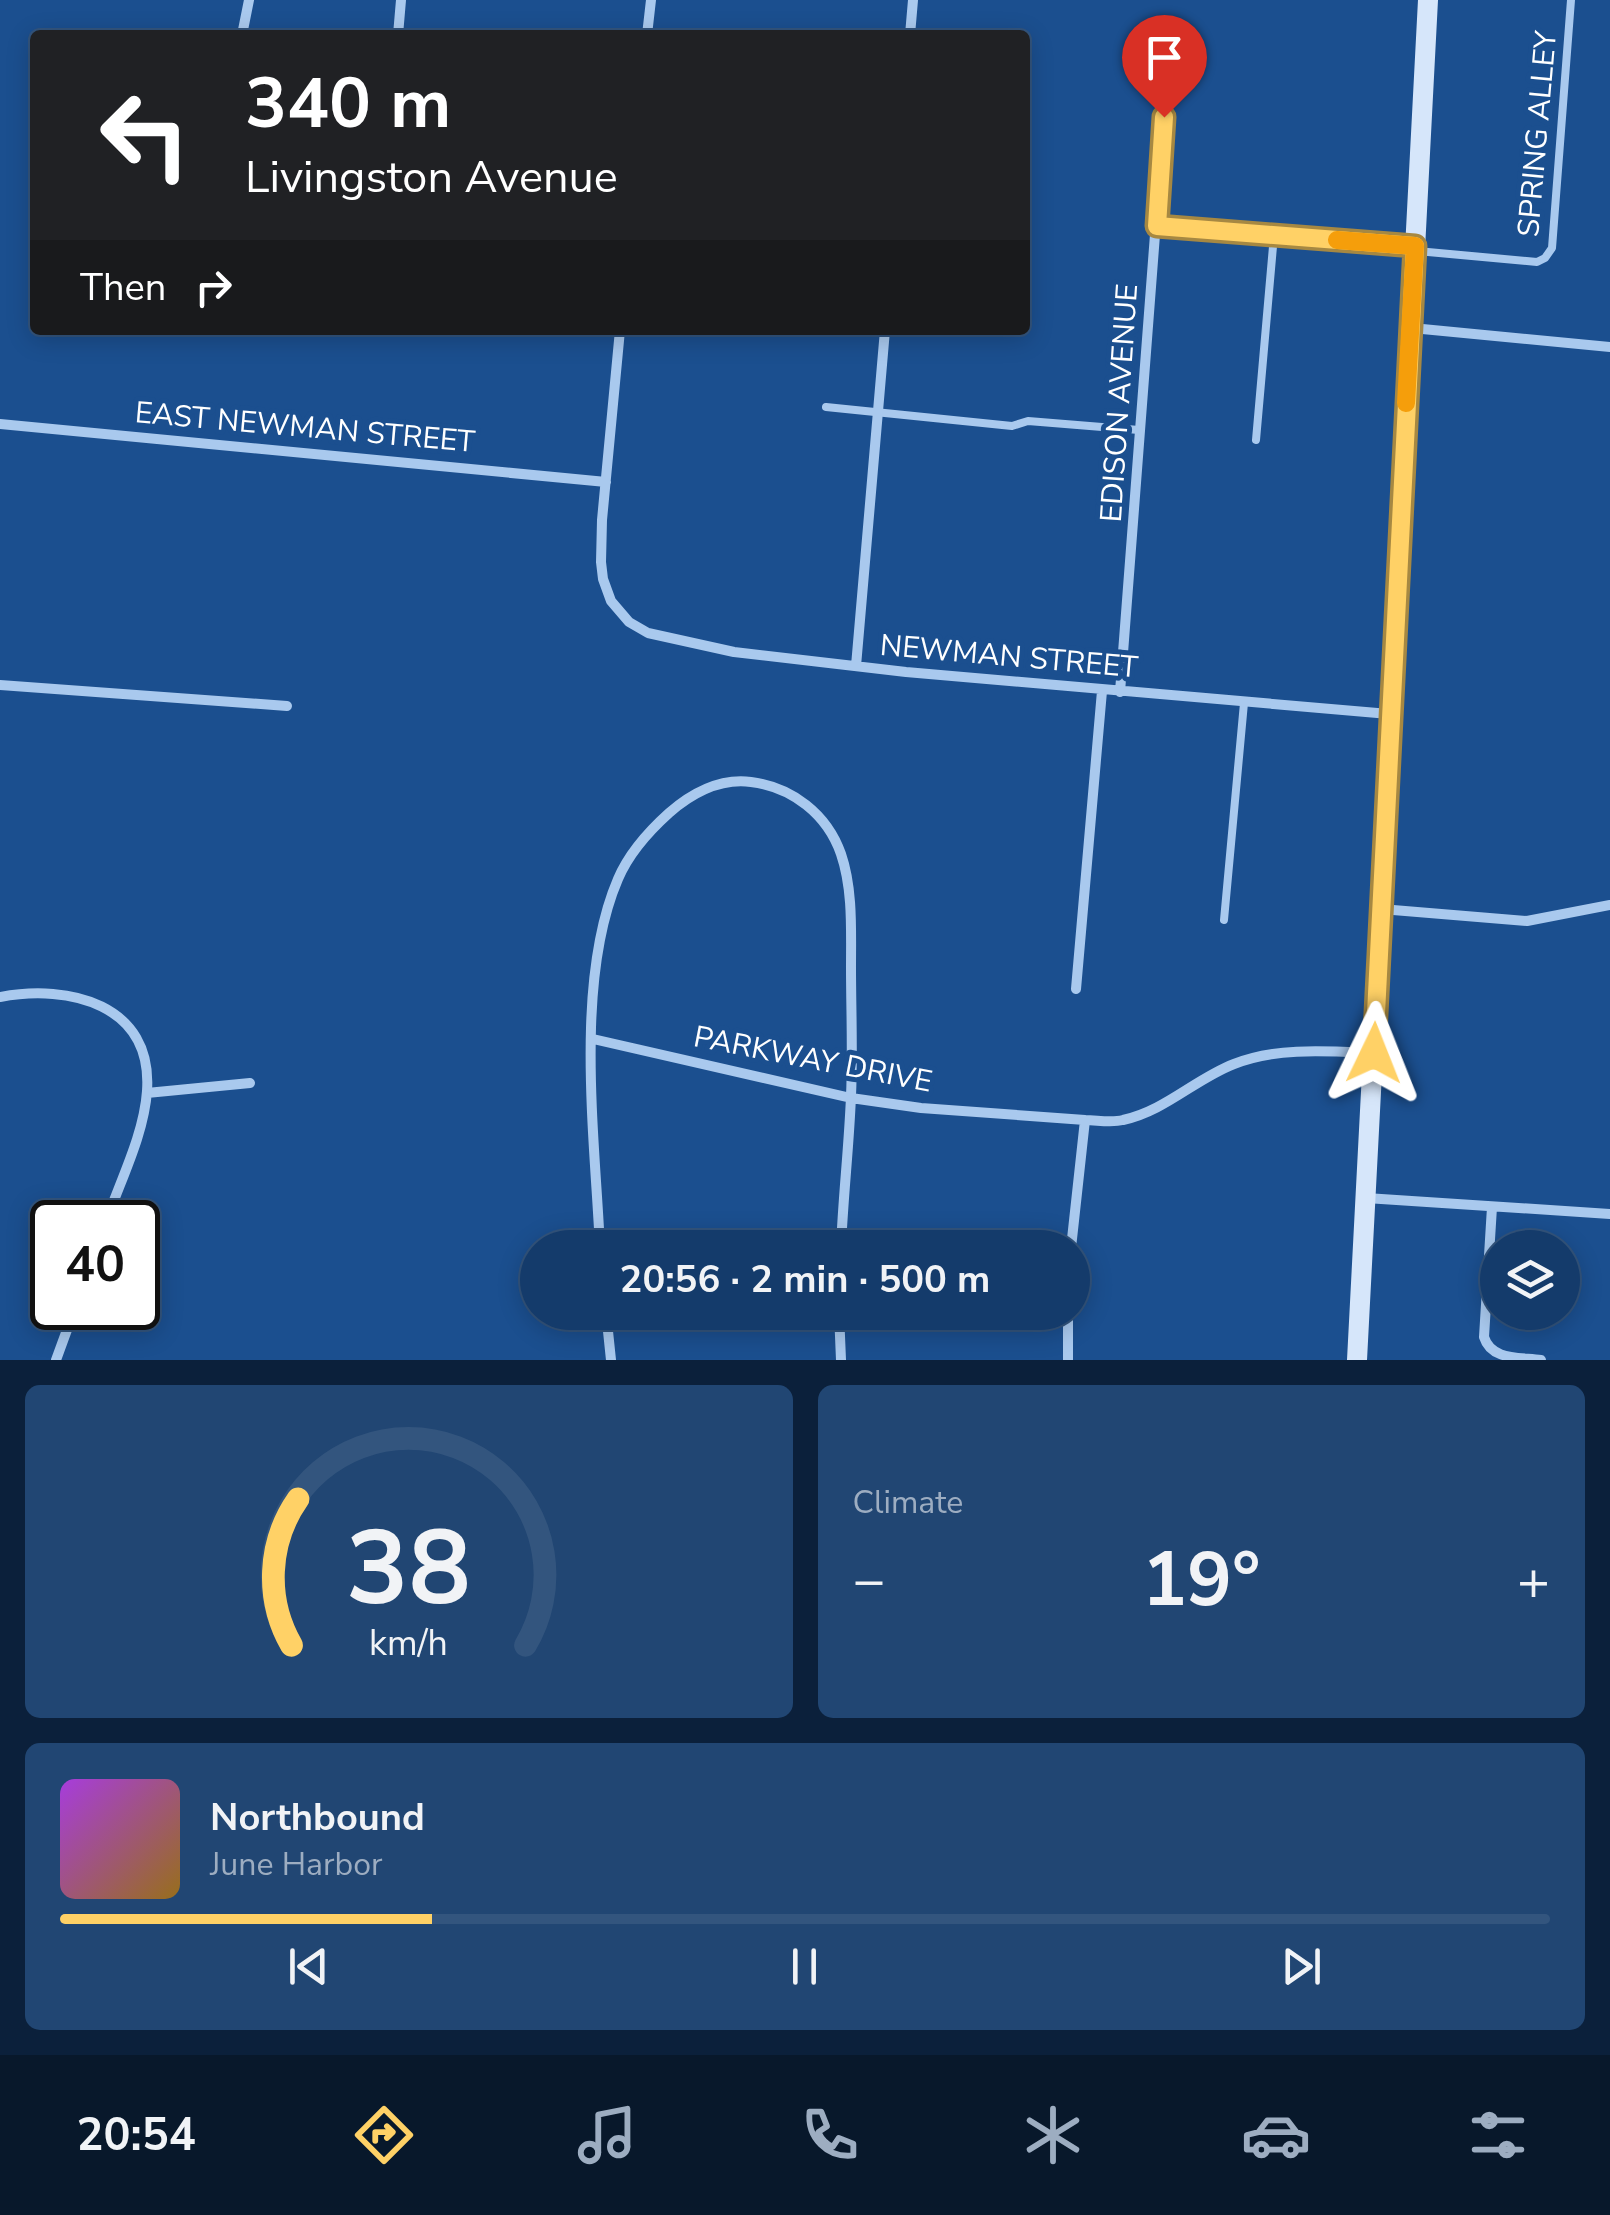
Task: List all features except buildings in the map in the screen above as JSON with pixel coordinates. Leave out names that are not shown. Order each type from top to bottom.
[{"type":"street","points":[[243,30],[249,0]]},
{"type":"street","points":[[398,30],[400,0]]},
{"type":"street","points":[[648,30],[651,0]]},
{"type":"street","points":[[910,30],[913,0]]},
{"type":"street","points":[[1357,1360],[1428,0]]},
{"type":"street","name":"EDISON AVENUE","points":[[1120,692],[1164,117]]},
{"type":"street","points":[[1157,226],[1415,248]]},
{"type":"street","points":[[1410,328],[1610,347]]},
{"type":"street","points":[[606,482],[620,335]]},
{"type":"street","points":[[856,666],[884,335]]},
{"type":"street","name":"EAST NEWMAN STREET","points":[[0,424],[606,482]]},
{"type":"street","name":"NEWMAN STREET","points":[[606,482],[603,580],[611,601],[629,622],[669,640],[856,666],[1389,714]]},
{"type":"street","points":[[0,685],[287,706]]},
{"type":"street","points":[[1076,989],[1102,691]]},
{"type":"street","points":[[599,1230],[592,1039],[596,965],[608,906],[626,863],[652,829],[699,791],[723,782],[767,784],[809,806],[840,852],[850,909],[851,1098],[842,1230]]},
{"type":"street","points":[[1380,909],[1527,921],[1610,905]]},
{"type":"street","points":[[0,997],[62,994],[106,1008],[121,1019],[141,1047],[148,1093],[114,1200]]},
{"type":"street","name":"PARKWAY DRIVE","points":[[592,1039],[851,1098],[935,1109],[1121,1121],[1151,1111],[1212,1074],[1261,1056],[1287,1052],[1374,1053]]},
{"type":"street","points":[[148,1093],[250,1083]]},
{"type":"street","points":[[1073,1230],[1084,1120]]},
{"type":"street","points":[[1365,1198],[1610,1214]]},
{"type":"street","points":[[1492,1207],[1486,1348],[1497,1357],[1541,1360]]},
{"type":"street","points":[[56,1360],[66,1330]]},
{"type":"street","points":[[608,1330],[611,1360]]},
{"type":"street","points":[[840,1330],[841,1360]]},
{"type":"street","points":[[1068,1330],[1068,1360]]},
{"type":"lane","name":"SPRING ALLEY","points":[[1415,248],[1537,262],[1552,248],[1571,0]]},
{"type":"lane","points":[[1256,440],[1274,235]]},
{"type":"lane","points":[[826,407],[1012,426],[1028,420],[1139,430]]},
{"type":"lane","points":[[1224,920],[1244,703]]},
{"type":"slow traffic","points":[[1337,240],[1415,246],[1406,403]]},
{"type":"route","points":[[1164,117],[1157,226],[1415,246],[1374,1053]]}]
